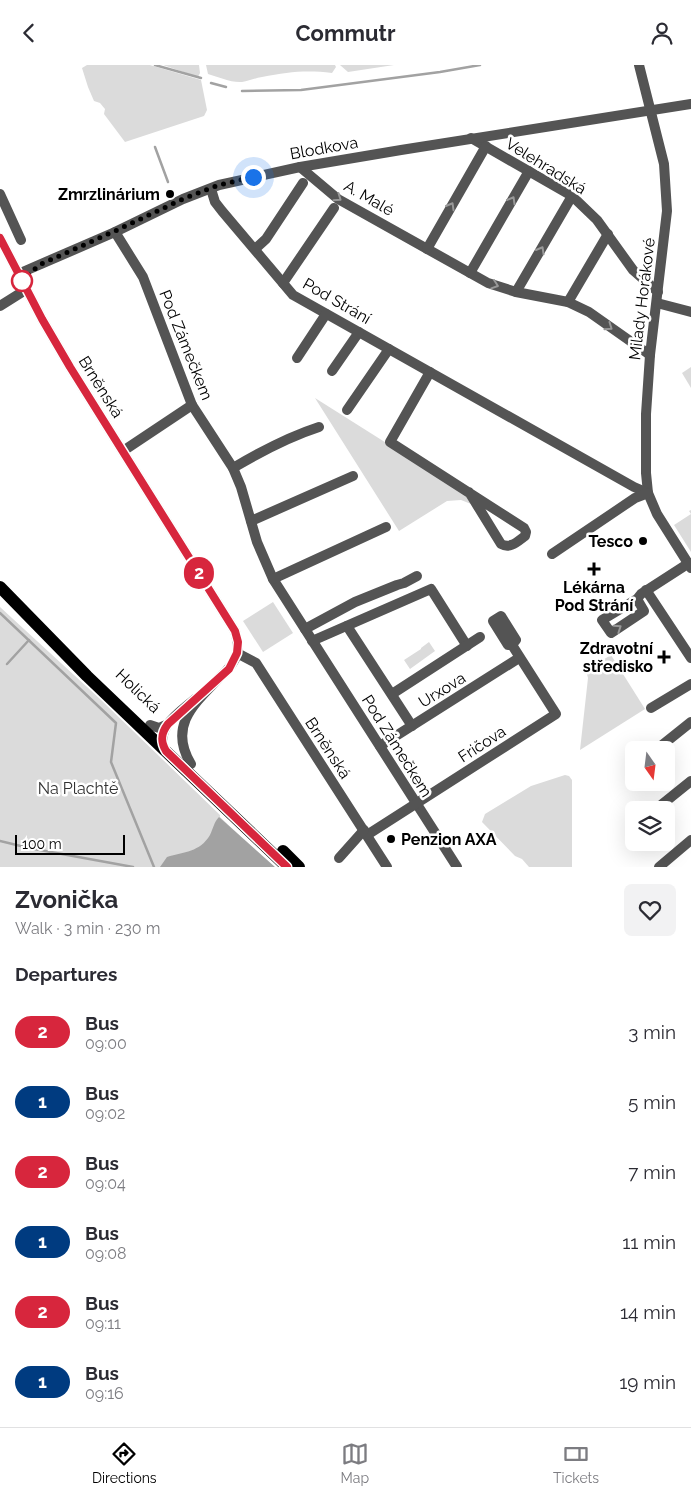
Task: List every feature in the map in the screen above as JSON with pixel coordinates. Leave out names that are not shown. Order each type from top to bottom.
[{"type":"main road","name":"Holická","points":[[0,587],[74,652],[150,725],[165,730],[191,764],[299,867]]},
{"type":"main road","name":"Holická","points":[[17,603],[62,651],[288,867]]},
{"type":"street","name":"Milady Horákové","points":[[639,65],[664,164],[667,211],[650,355],[646,414],[648,493],[657,513],[690,566]]},
{"type":"street","name":"Blodkova","points":[[18,274],[183,199],[219,185],[300,167],[691,104]]},
{"type":"street","name":"Velehradská","points":[[472,138],[572,196],[597,220],[634,271],[658,292]]},
{"type":"street","points":[[427,249],[486,146]]},
{"type":"street","name":"A. Malé","points":[[300,167],[338,199],[488,283],[516,292],[568,302],[589,312],[650,355]]},
{"type":"street","points":[[470,273],[529,171]]},
{"type":"street","points":[[255,249],[266,239],[303,183]]},
{"type":"street","name":"Pod Strání","points":[[211,189],[215,202],[293,295],[634,487],[648,493]]},
{"type":"street","points":[[0,194],[21,240]]},
{"type":"street","points":[[516,292],[572,196]]},
{"type":"street","points":[[283,283],[334,208]]},
{"type":"street","name":"Pod Zámečkem","points":[[115,231],[143,277],[192,405],[232,468],[241,487],[264,560],[273,579],[457,867]]},
{"type":"street","points":[[568,302],[608,234]]},
{"type":"street","name":"Brněnská","points":[[0,238],[70,367],[235,631],[238,642],[237,653],[256,663],[387,867]]},
{"type":"street","points":[[0,306],[26,289]]},
{"type":"street","points":[[657,303],[691,312]]},
{"type":"street","points":[[297,358],[326,313]]},
{"type":"street","points":[[332,371],[359,332]]},
{"type":"street","points":[[347,410],[389,349]]},
{"type":"street","points":[[430,372],[390,442],[469,492],[524,527],[525,536],[510,547],[501,544],[469,492]]},
{"type":"street","points":[[123,451],[192,405]]},
{"type":"street","points":[[232,468],[287,439],[319,427]]},
{"type":"street","points":[[251,521],[353,476]]},
{"type":"street","points":[[552,554],[635,498],[648,493]]},
{"type":"street","points":[[273,579],[386,527]]},
{"type":"street","points":[[637,599],[646,590],[690,566]]},
{"type":"street","points":[[305,629],[355,603],[417,576]]},
{"type":"street","points":[[312,641],[431,589],[467,646]]},
{"type":"street","points":[[646,590],[691,658]]},
{"type":"street","name":"Pod Zámečkem","points":[[347,626],[412,726]]},
{"type":"street","name":"Urxova","points":[[392,694],[480,637]]},
{"type":"street","points":[[512,645],[519,658]]},
{"type":"street","points":[[166,751],[162,741],[165,730],[184,708],[229,669],[237,653]]},
{"type":"street","name":"Urxova","points":[[380,747],[519,658]]},
{"type":"street","name":"Fričova","points":[[365,833],[416,804],[556,714],[519,658]]},
{"type":"street","points":[[191,764],[183,746],[182,732],[185,719],[213,684]]},
{"type":"street","points":[[651,708],[691,684]]},
{"type":"street","points":[[667,741],[691,722]]},
{"type":"street","points":[[666,801],[691,781]]},
{"type":"street","points":[[339,858],[365,833]]},
{"type":"street","points":[[658,867],[691,840]]},
{"type":"green space","points":[[87,65],[150,65],[201,80],[207,110],[204,116],[125,142],[104,114],[105,109],[100,103],[94,101],[82,68]]},
{"type":"green space","points":[[163,65],[199,65],[200,73],[198,77]]},
{"type":"green space","points":[[206,65],[335,65],[336,67],[332,73],[289,73],[238,82],[208,74]]},
{"type":"green space","points":[[340,65],[394,65],[348,72]]},
{"type":"green space","points":[[691,367],[691,388],[682,373]]},
{"type":"green space","points":[[315,398],[464,492],[471,504],[461,500],[447,501],[399,531]]},
{"type":"green space","points":[[691,514],[691,552],[674,525]]},
{"type":"green space","points":[[273,602],[293,633],[263,652],[243,621]]},
{"type":"green space","name":"Na Plachtě","points":[[0,607],[99,698],[273,867],[0,867]]},
{"type":"green space","points":[[429,642],[435,651],[410,669],[404,660]]},
{"type":"green space","points":[[611,655],[645,709],[580,750],[588,678],[586,670]]},
{"type":"green space","points":[[565,775],[569,776],[572,780],[572,867],[529,867],[522,859],[515,856],[482,822],[485,814],[531,786]]},
{"type":"shaded area","points":[[219,817],[275,867],[160,867],[167,857],[191,851],[206,841]]},
{"type":"waterway","points":[[155,65],[201,78]]},
{"type":"waterway","points":[[242,91],[301,90],[480,65]]},
{"type":"waterway","points":[[211,83],[226,87]]},
{"type":"waterway","points":[[155,147],[168,182]]},
{"type":"waterway","points":[[0,613],[116,723],[111,762],[154,867]]},
{"type":"waterway","points":[[7,664],[29,640]]},
{"type":"waterway","points":[[0,841],[133,867]]},
{"type":"bus line","name":"2","points":[[0,238],[42,319],[70,367],[235,631],[238,642],[236,658],[229,669],[184,708],[163,730],[162,741],[164,747],[287,867]]},
{"type":"place","name":"Zmrzlinárium","points":[[170,194]]},
{"type":"place","name":"Tesco","points":[[643,541]]},
{"type":"place","name":"Lékárna Pod Strání","points":[[594,569]]},
{"type":"place","name":"Zdravotní středisko","points":[[664,657]]},
{"type":"place","name":"Penzion AXA","points":[[391,839]]},
{"type":"route","points":[[22,281],[39,265],[183,199],[219,185],[253,177]]}]
